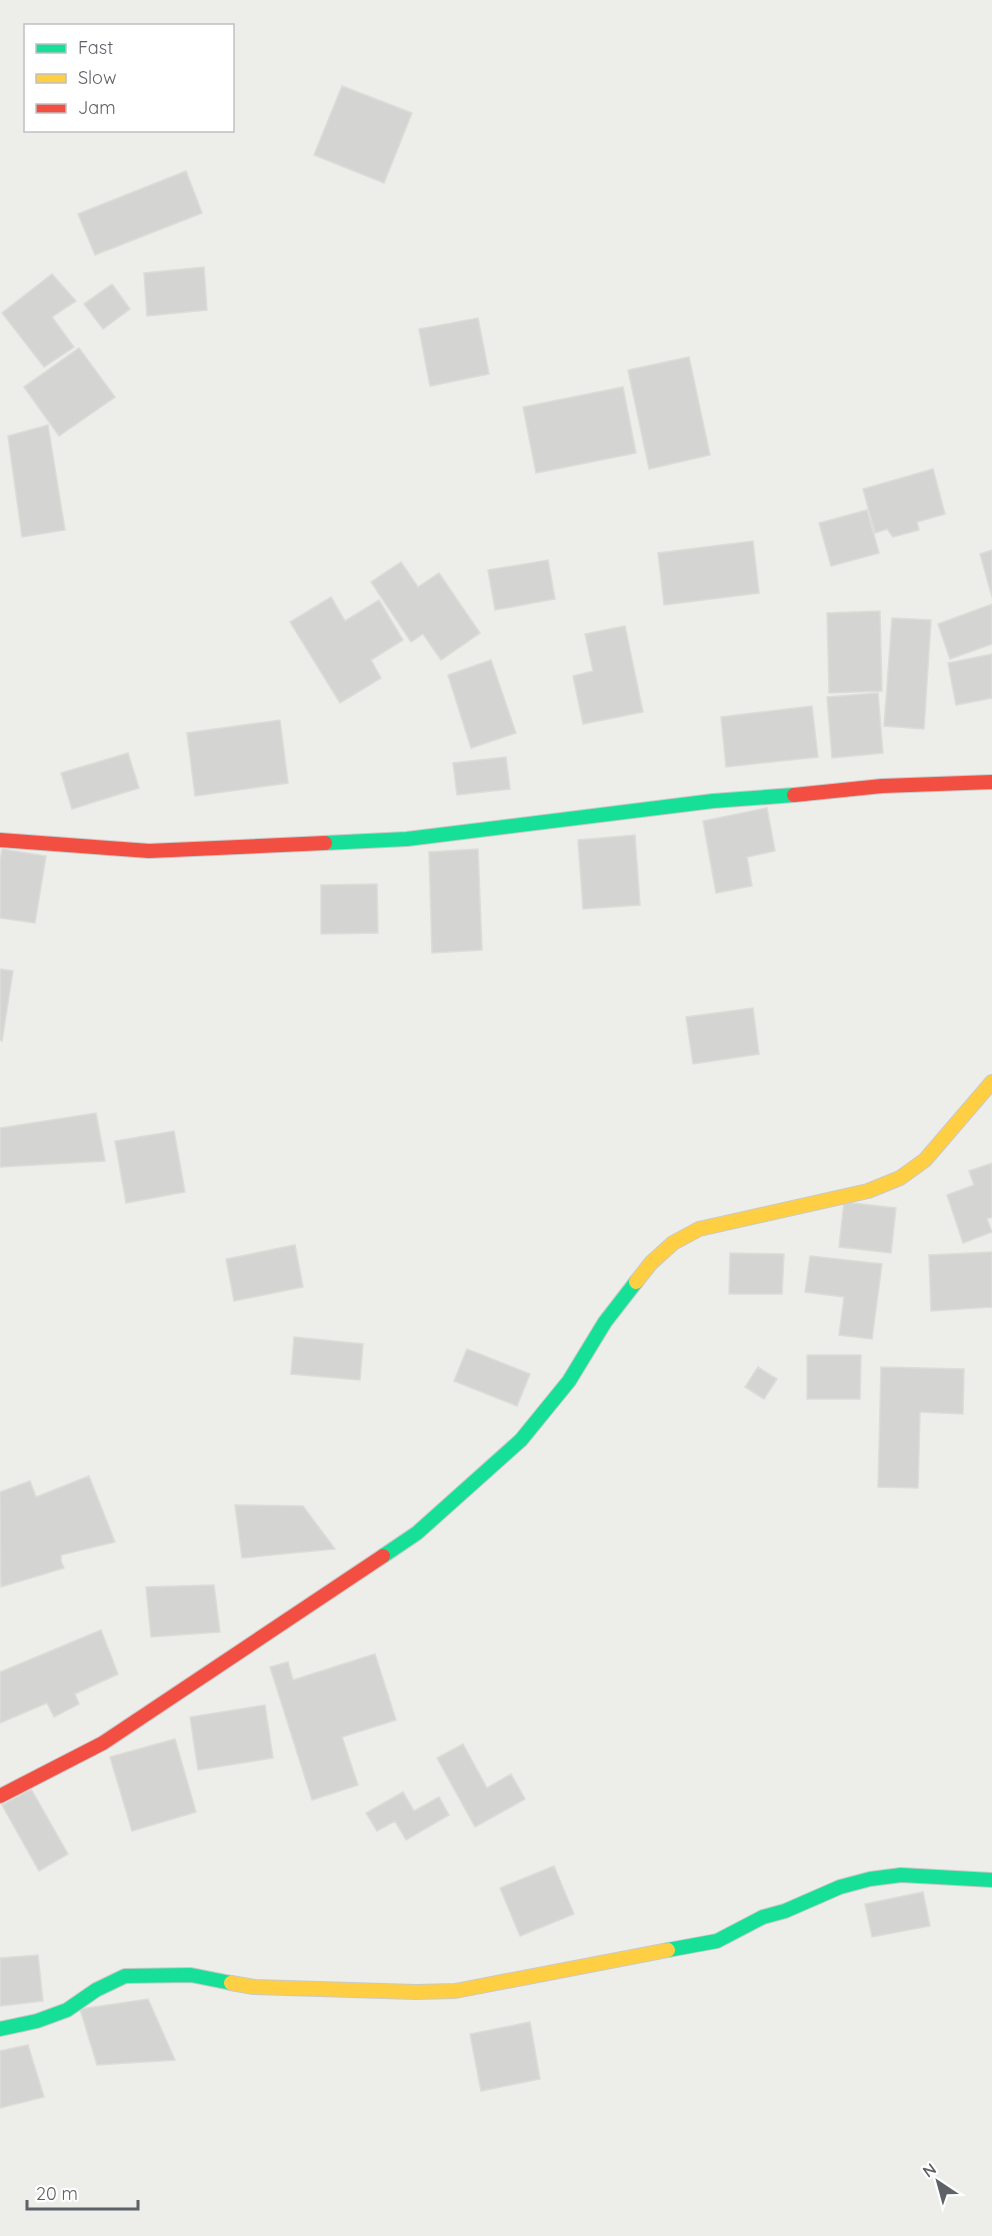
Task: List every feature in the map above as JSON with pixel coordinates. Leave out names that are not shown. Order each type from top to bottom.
[{"type":"street","points":[[0,840],[149,851],[407,839],[713,801],[824,793],[882,786],[992,782]]},
{"type":"street","points":[[0,1796],[104,1743],[417,1533],[520,1440],[569,1381],[605,1322],[651,1263],[673,1243],[699,1229],[868,1191],[900,1178],[926,1160],[992,1082]]},
{"type":"street","points":[[0,2029],[37,2021],[67,2010],[96,1990],[125,1976],[191,1975],[254,1987],[455,1991],[717,1941],[763,1917],[785,1911],[840,1887],[870,1879],[901,1875],[992,1880]]},
{"type":"building","points":[[342,86],[412,113],[384,183],[314,155]]},
{"type":"building","points":[[186,171],[202,213],[95,255],[78,214]]},
{"type":"building","points":[[204,267],[207,310],[147,316],[144,273]]},
{"type":"building","points":[[52,274],[76,301],[52,317],[74,347],[44,367],[2,313]]},
{"type":"building","points":[[112,284],[130,309],[103,329],[84,304]]},
{"type":"building","points":[[478,318],[489,374],[430,386],[419,329]]},
{"type":"building","points":[[79,348],[115,397],[59,436],[24,387]]},
{"type":"building","points":[[689,357],[710,455],[649,469],[628,370]]},
{"type":"building","points":[[623,387],[636,453],[536,473],[523,407]]},
{"type":"building","points":[[48,425],[65,530],[22,537],[8,436]]},
{"type":"building","points":[[933,469],[945,514],[917,522],[919,530],[893,537],[887,529],[875,533],[863,489]]},
{"type":"building","points":[[867,510],[879,553],[831,566],[819,523]]},
{"type":"building","points":[[753,541],[759,593],[664,605],[658,553]]},
{"type":"building","points":[[992,550],[992,597],[980,554]]},
{"type":"building","points":[[548,560],[555,599],[495,610],[488,570]]},
{"type":"building","points":[[401,562],[418,587],[439,573],[480,633],[441,660],[423,634],[411,642],[371,582]]},
{"type":"building","points":[[331,597],[345,621],[379,600],[403,640],[371,660],[381,678],[340,703],[290,622]]},
{"type":"building","points":[[992,604],[992,644],[950,659],[938,624]]},
{"type":"building","points":[[880,611],[882,691],[829,693],[827,613]]},
{"type":"building","points":[[892,618],[931,620],[924,729],[884,726]]},
{"type":"building","points":[[625,626],[643,712],[583,724],[573,676],[593,671],[585,634]]},
{"type":"building","points":[[992,654],[992,698],[956,705],[948,663]]},
{"type":"building","points":[[491,660],[516,733],[471,748],[448,675]]},
{"type":"building","points":[[878,693],[883,753],[832,758],[827,697]]},
{"type":"building","points":[[812,706],[818,757],[726,767],[721,717]]},
{"type":"building","points":[[280,720],[288,783],[195,796],[187,733]]},
{"type":"building","points":[[128,753],[139,788],[72,809],[61,773]]},
{"type":"building","points":[[506,757],[510,789],[457,795],[453,763]]},
{"type":"building","points":[[767,808],[775,851],[747,857],[752,886],[716,893],[703,821]]},
{"type":"building","points":[[635,835],[640,905],[583,909],[578,840]]},
{"type":"building","points":[[2,849],[46,856],[35,923],[0,918]]},
{"type":"building","points":[[478,849],[482,950],[432,953],[429,852]]},
{"type":"building","points":[[377,884],[378,933],[321,934],[321,885]]},
{"type":"building","points":[[0,969],[13,971],[2,1041],[0,1040]]},
{"type":"building","points":[[753,1008],[759,1054],[693,1064],[686,1017]]},
{"type":"building","points":[[96,1113],[105,1161],[0,1167],[0,1128]]},
{"type":"building","points":[[174,1131],[185,1192],[126,1203],[115,1141]]},
{"type":"building","points":[[992,1163],[992,1217],[987,1219],[992,1232],[963,1243],[947,1195],[974,1185],[969,1171]]},
{"type":"building","points":[[844,1202],[896,1208],[891,1253],[839,1247]]},
{"type":"building","points":[[295,1245],[303,1287],[234,1301],[226,1259]]},
{"type":"building","points":[[992,1252],[992,1307],[931,1311],[929,1255]]},
{"type":"building","points":[[730,1253],[784,1254],[782,1294],[729,1294]]},
{"type":"building","points":[[810,1256],[882,1264],[872,1339],[839,1335],[844,1297],[805,1292]]},
{"type":"building","points":[[294,1337],[363,1344],[360,1380],[291,1374]]},
{"type":"building","points":[[467,1349],[530,1374],[517,1406],[454,1381]]},
{"type":"building","points":[[807,1355],[861,1355],[860,1399],[807,1399]]},
{"type":"building","points":[[758,1367],[777,1379],[764,1399],[745,1387]]},
{"type":"building","points":[[881,1367],[964,1369],[963,1414],[920,1412],[918,1488],[878,1487]]},
{"type":"building","points":[[89,1476],[115,1542],[61,1555],[64,1568],[1,1587],[0,1492],[30,1481],[36,1497]]},
{"type":"building","points":[[235,1505],[303,1506],[335,1549],[242,1558]]},
{"type":"building","points":[[214,1585],[220,1632],[151,1637],[146,1587]]},
{"type":"building","points":[[101,1630],[118,1674],[75,1694],[79,1704],[54,1717],[47,1703],[0,1723],[0,1672]]},
{"type":"building","points":[[375,1654],[396,1720],[342,1737],[358,1785],[312,1800],[270,1667],[288,1662],[293,1680]]},
{"type":"building","points":[[265,1705],[273,1758],[198,1770],[190,1717]]},
{"type":"building","points":[[175,1739],[196,1812],[132,1831],[110,1757]]},
{"type":"building","points":[[463,1744],[487,1788],[511,1774],[525,1799],[475,1827],[437,1758]]},
{"type":"building","points":[[31,1789],[68,1854],[39,1871],[2,1805]]},
{"type":"building","points":[[403,1792],[414,1811],[439,1797],[449,1815],[406,1840],[395,1821],[377,1831],[366,1813]]},
{"type":"building","points":[[554,1866],[574,1914],[520,1936],[500,1888]]},
{"type":"building","points":[[923,1892],[930,1926],[872,1937],[865,1904]]},
{"type":"building","points":[[38,1955],[43,2001],[0,2006],[0,1958]]},
{"type":"building","points":[[148,1999],[175,2060],[97,2065],[80,2009]]},
{"type":"building","points":[[530,2022],[540,2079],[481,2091],[470,2034]]},
{"type":"building","points":[[28,2045],[44,2097],[0,2108],[0,2051]]},
{"type":"traffic: fast","points":[[325,843],[407,839],[713,801],[794,795]]},
{"type":"traffic: fast","points":[[383,1556],[417,1533],[521,1440],[569,1381],[605,1322],[636,1282]]},
{"type":"traffic: fast","points":[[668,1950],[717,1941],[763,1917],[785,1911],[840,1887],[870,1879],[901,1875],[992,1880]]},
{"type":"traffic: fast","points":[[0,2029],[37,2021],[67,2010],[96,1990],[125,1976],[191,1975],[231,1983]]},
{"type":"traffic: slow","points":[[636,1282],[651,1263],[673,1243],[699,1229],[868,1191],[900,1178],[925,1160],[992,1082]]},
{"type":"traffic: slow","points":[[231,1983],[254,1987],[455,1991],[668,1950]]},
{"type":"traffic: jam","points":[[794,795],[882,786],[992,782]]},
{"type":"traffic: jam","points":[[0,840],[149,851],[325,843]]},
{"type":"traffic: jam","points":[[0,1796],[103,1743],[383,1556]]}]
